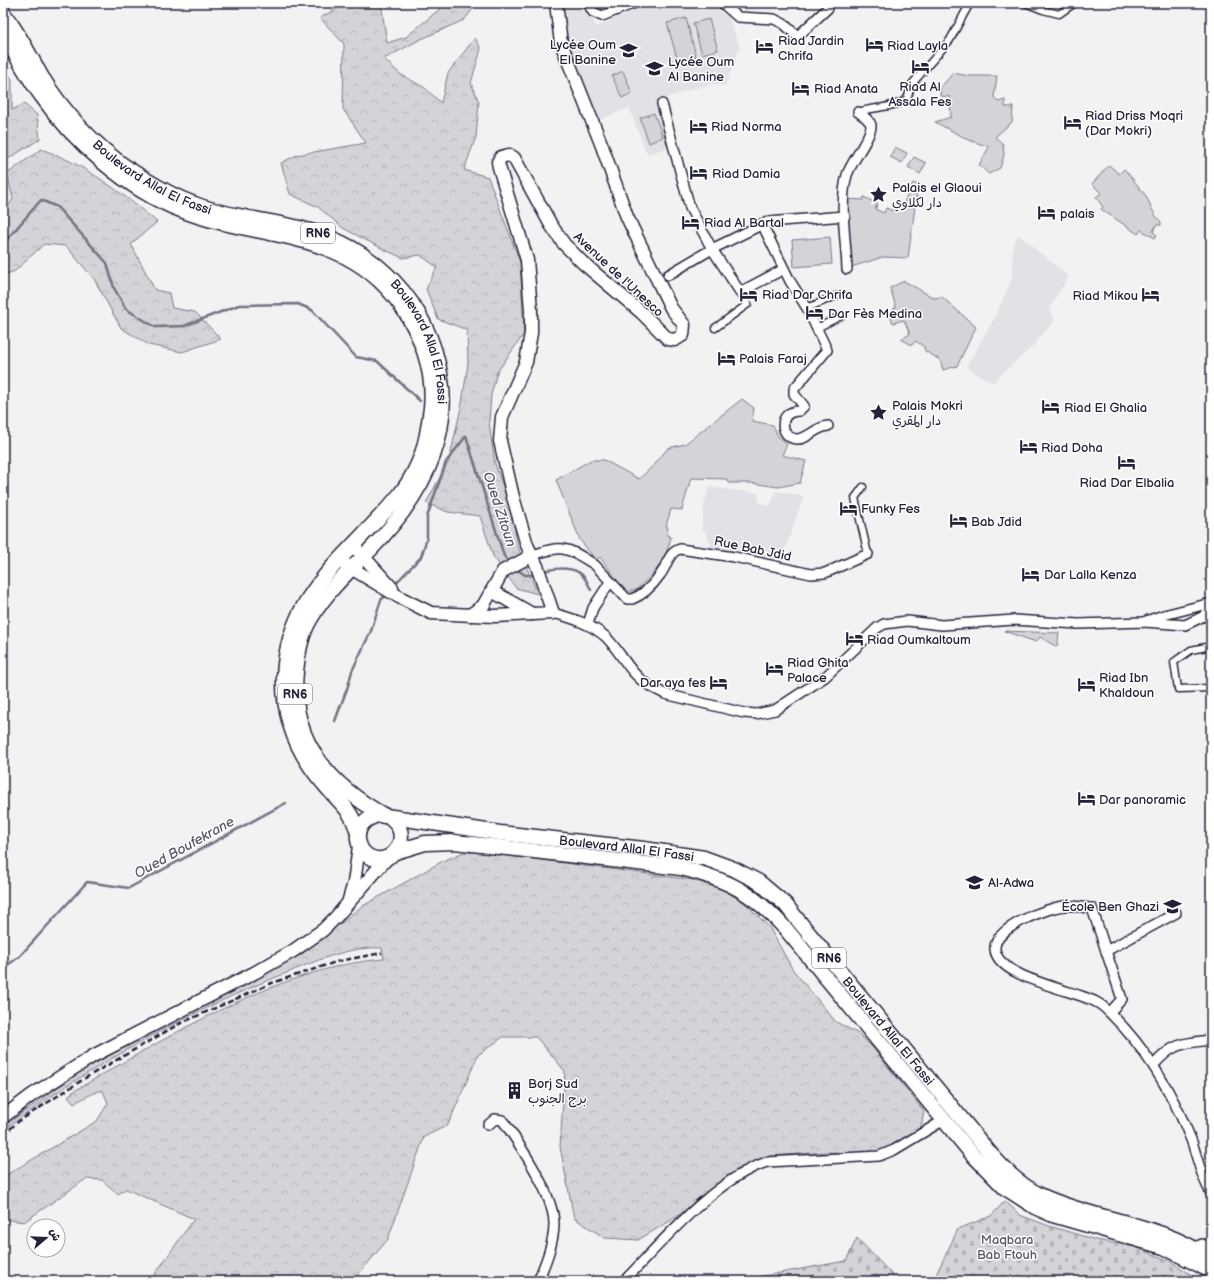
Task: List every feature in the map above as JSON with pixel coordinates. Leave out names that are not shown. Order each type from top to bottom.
[{"type":"main road","name":"Avenue de l'Unesco","points":[[553,613],[543,582],[530,561],[500,441],[502,417],[526,362],[531,333],[531,310],[527,260],[499,167],[500,159],[506,155],[514,158],[554,229],[573,253],[642,313],[668,339],[678,340],[683,335],[684,325],[672,308],[664,278],[631,227],[602,146],[564,54],[558,30],[556,3]]},
{"type":"main road","name":"Boulevard Allal El Fassi","points":[[3,13],[21,37],[42,76],[58,100],[76,123],[110,155],[145,179],[183,200],[240,221]]},
{"type":"main road","name":"Boulevard Allal El Fassi","points":[[3,34],[42,96],[63,123],[100,160],[125,179],[180,210],[325,235],[342,242],[395,282],[412,303],[423,321],[433,344],[442,383],[443,408],[439,439],[430,466],[411,502],[324,600],[304,631],[297,657],[295,693],[301,725],[312,751],[334,780],[350,795],[387,817],[500,833],[685,854],[720,863],[746,875],[771,892],[797,919],[997,1162],[1011,1175],[1041,1196],[1059,1203],[1142,1226],[1191,1253],[1211,1271]]},
{"type":"main road","name":"Boulevard Allal El Fassi","points":[[358,840],[350,812],[326,787],[303,755],[290,728],[284,694],[286,656],[289,639],[298,616],[309,597],[338,560],[398,498],[414,473],[424,451],[432,397],[429,370],[424,350],[414,326],[400,303],[364,260]]},
{"type":"main road","points":[[353,545],[362,557],[401,598]]},
{"type":"main road","points":[[338,560],[401,598],[431,613],[470,615],[553,613]]},
{"type":"main road","name":"Rue Bab Jdid","points":[[470,615],[483,606],[503,571],[530,561]]},
{"type":"main road","points":[[492,591],[532,614]]},
{"type":"main road","name":"RN6","points":[[373,816],[387,817],[399,828],[401,840],[392,854],[384,858],[372,858],[367,855],[358,840],[363,823],[373,816]]},
{"type":"main road","points":[[347,906],[354,884],[358,840]]},
{"type":"main road","name":"Boulevard Allal El Fassi","points":[[392,854],[425,843],[455,842],[681,868],[730,883],[752,896],[785,928],[972,1154],[1004,1187],[1035,1208],[1053,1215],[1211,1259]]},
{"type":"main road","points":[[3,1117],[32,1095],[93,1056],[254,973],[294,950],[323,930],[347,906],[392,854]]},
{"type":"street","points":[[588,3],[593,12],[602,16],[635,3]]},
{"type":"street","points":[[722,3],[738,17],[774,19],[784,24],[796,35],[800,36],[828,8],[827,3]]},
{"type":"street","points":[[847,269],[843,190],[848,172],[868,135],[871,126],[870,122],[858,112],[867,108],[901,103],[907,99],[912,84],[950,40],[970,3]]},
{"type":"street","points":[[1026,3],[1043,10],[1059,14],[1075,3]]},
{"type":"street","points":[[662,104],[690,208],[712,250],[748,304],[716,328]]},
{"type":"street","points":[[664,278],[712,250],[762,224],[845,216]]},
{"type":"street","points":[[762,224],[790,281],[807,308],[827,350],[794,389],[794,394],[803,402],[803,408],[786,414],[783,424],[789,436],[794,439],[802,438],[819,428],[828,426]]},
{"type":"street","points":[[740,292],[784,269]]},
{"type":"street","points":[[807,308],[836,296]]},
{"type":"street","points":[[817,328],[841,316]]},
{"type":"street","name":"Rue Bab Jdid","points":[[530,561],[550,548],[558,548],[576,552],[593,564],[627,598],[636,598],[649,588],[661,574],[673,552],[680,549],[734,557],[811,574],[825,573],[868,554],[855,498],[863,487]]},
{"type":"street","points":[[588,624],[593,608],[610,582]]},
{"type":"street","points":[[553,613],[571,617],[588,624],[606,638],[634,673],[654,689],[665,694],[744,713],[756,714],[775,710],[825,677],[877,628],[891,622],[907,621],[956,625],[1014,620],[1078,624],[1145,622],[1186,623],[1204,616],[1211,603]]},
{"type":"street","points":[[1145,622],[1211,603]]},
{"type":"street","points":[[1183,610],[1178,616],[1186,623]]},
{"type":"street","points":[[1183,610],[1193,614],[1186,623]]},
{"type":"street","points":[[1211,646],[1191,650],[1174,662],[1178,689],[1211,688]]},
{"type":"street","points":[[1110,1012],[1122,999],[1092,908],[1065,906],[1031,916],[1009,927],[999,936],[995,944],[995,950],[998,958],[1008,968],[1027,978],[1095,1001],[1110,1012],[1154,1065],[1179,1112],[1192,1143],[1204,1181],[1211,1193]]},
{"type":"street","points":[[1106,951],[1176,913]]},
{"type":"street","points":[[1154,1065],[1165,1052],[1174,1047],[1211,1040]]},
{"type":"street","points":[[488,1125],[493,1120],[499,1119],[506,1125],[531,1164],[553,1212],[554,1234],[538,1281]]},
{"type":"street","points":[[624,1281],[687,1217],[738,1175],[751,1167],[767,1162],[878,1156],[894,1150],[944,1120]]},
{"type":"street","points":[[1191,1253],[1202,1244],[1211,1246]]},
{"type":"shaded area","name":"Lycée Oum Al Banine","points":[[563,3],[585,3],[596,27],[650,3],[710,3],[729,19],[740,47],[725,86],[712,84],[685,91],[658,101],[670,147],[647,154],[629,108],[599,120],[566,42]]},
{"type":"shaded area","points":[[1018,234],[1069,277],[1049,308],[1055,320],[1029,350],[992,383],[966,367],[996,315],[1012,278],[1013,245]]},
{"type":"shaded area","points":[[709,487],[758,493],[759,502],[770,506],[776,491],[804,496],[781,561],[712,548],[705,531],[701,530],[704,506]]},
{"type":"green space","points":[[338,3],[381,3],[387,43],[406,37],[447,3],[478,3],[464,20],[419,40],[384,59],[400,74],[425,88],[441,103],[448,73],[475,38],[481,49],[471,83],[479,102],[476,137],[464,170],[488,177],[520,262],[524,334],[497,372],[491,395],[489,422],[495,464],[511,509],[518,547],[538,594],[516,588],[493,556],[480,516],[448,512],[426,503],[449,461],[462,403],[468,363],[467,330],[438,319],[426,289],[437,267],[420,255],[403,258],[383,249],[343,228],[318,207],[290,194],[281,163],[297,155],[366,143],[343,109],[344,44],[320,18],[338,8]]},
{"type":"green space","points":[[602,3],[613,4],[614,7],[603,10],[599,6]]},
{"type":"green space","points":[[686,18],[696,56],[678,62],[667,23]]},
{"type":"green space","points":[[709,19],[718,50],[702,54],[693,23]]},
{"type":"green space","points":[[5,70],[12,79],[12,110],[24,104],[37,115],[40,139],[3,162],[3,71]]},
{"type":"green space","points":[[623,71],[632,93],[622,98],[612,76]]},
{"type":"green space","points":[[953,73],[970,76],[997,76],[994,97],[998,102],[1005,100],[1005,107],[1013,107],[1012,122],[995,137],[1003,144],[1004,155],[1000,168],[989,174],[979,165],[989,147],[969,140],[935,122],[951,117],[950,97],[940,96],[940,88]]},
{"type":"green space","points":[[654,113],[663,137],[649,143],[640,118]]},
{"type":"green space","points":[[895,147],[907,153],[902,163],[890,157]]},
{"type":"green space","points":[[41,149],[88,171],[130,200],[157,222],[131,244],[155,290],[169,293],[172,308],[195,312],[221,339],[182,352],[149,345],[121,328],[94,279],[66,246],[44,244],[15,271],[3,275],[3,214],[13,199],[7,174]]},
{"type":"green space","points":[[914,157],[926,163],[920,174],[908,167]]},
{"type":"green space","points":[[1109,165],[1119,174],[1124,169],[1146,196],[1155,215],[1161,222],[1161,225],[1156,225],[1153,232],[1157,235],[1155,238],[1141,230],[1138,234],[1101,209],[1103,207],[1096,197],[1101,193],[1092,184]]},
{"type":"green space","points":[[913,183],[918,185],[908,258],[883,257],[848,268],[847,199],[863,200],[864,197],[878,204],[875,209],[884,213],[886,208],[893,211],[897,205],[902,207]]},
{"type":"green space","points":[[830,237],[832,264],[794,267],[792,240]]},
{"type":"green space","points":[[904,281],[934,298],[942,297],[976,327],[957,366],[943,370],[940,360],[925,351],[924,347],[916,341],[912,345],[901,339],[910,334],[904,320],[893,323],[889,313],[896,307],[890,288]]},
{"type":"green space","points":[[742,399],[754,408],[752,421],[773,425],[778,436],[787,444],[782,455],[806,461],[800,483],[778,487],[751,483],[728,483],[727,479],[691,478],[682,510],[671,509],[666,526],[668,527],[667,535],[671,537],[669,546],[662,561],[653,574],[634,591],[625,591],[600,557],[596,560],[580,540],[556,480],[591,460],[604,460],[639,479],[655,464],[668,448],[685,444]]},
{"type":"green space","points":[[1004,631],[1059,633],[1057,647],[1040,637],[1036,642]]},
{"type":"green space","points":[[464,852],[480,852],[694,880],[723,890],[744,902],[769,927],[793,970],[836,1022],[859,1034],[872,1047],[924,1111],[921,1127],[890,1151],[874,1154],[828,1152],[769,1156],[670,1221],[638,1240],[605,1238],[574,1218],[560,1147],[565,1071],[536,1037],[503,1037],[478,1055],[448,1125],[424,1137],[388,1239],[353,1281],[150,1281],[194,1219],[126,1189],[118,1194],[102,1180],[86,1179],[30,1218],[26,1218],[24,1222],[3,1219],[3,1177],[97,1121],[108,1103],[103,1091],[98,1091],[74,1103],[68,1096],[74,1091],[184,1028],[223,1008],[304,976],[344,965],[384,959],[382,948],[358,949],[323,959],[237,994],[185,1018],[65,1087],[3,1130],[3,1127],[75,1075],[152,1030],[302,954],[361,907],[443,861]]},
{"type":"green space","name":"Maqbara Bab Ftouh","points":[[1005,1201],[1020,1215],[1049,1226],[1096,1240],[1135,1247],[1170,1261],[1201,1281],[933,1281],[958,1229],[991,1216]]},
{"type":"green space","points":[[857,1238],[898,1281],[757,1281],[757,1277],[846,1261]]},
{"type":"waterway","points":[[3,244],[41,200],[57,207],[107,263],[114,288],[126,309],[155,327],[184,326],[239,305],[298,304],[312,310],[356,357],[377,361],[420,401]]},
{"type":"waterway","name":"Oued Zitoun","points":[[466,436],[504,556],[510,563]]},
{"type":"waterway","name":"Oued Boufekrane","points":[[394,585],[421,557],[427,538],[427,517],[446,462],[466,436]]},
{"type":"waterway","name":"Oued Zitoun","points":[[515,568],[525,575],[536,575]]},
{"type":"waterway","name":"Oued Zitoun","points":[[542,572],[560,569],[574,570],[583,575],[591,590]]},
{"type":"waterway","name":"Oued Boufekrane","points":[[335,721],[352,671],[371,631],[381,600],[386,595]]},
{"type":"waterway","name":"Oued Boufekrane","points":[[3,968],[19,957],[87,882],[129,888],[286,803]]},
{"type":"railway","points":[[3,1135],[19,1121],[87,1077],[179,1024],[272,983],[339,961],[382,953]]},
{"type":"place","name":"Riad Layla","points":[[874,45]]},
{"type":"place","name":"Riad Jardin Chrifa","points":[[765,47]]},
{"type":"place","name":"Lycée Oum El Banine","points":[[629,51]]},
{"type":"place","name":"Riad Al Assala Fes","points":[[920,67]]},
{"type":"place","name":"Lycée Oum Al Banine","points":[[655,68]]},
{"type":"place","name":"Riad Anata","points":[[801,88]]},
{"type":"place","name":"Riad Driss Moqri (Dar Mokri)","points":[[1072,122]]},
{"type":"place","name":"Riad Norma","points":[[698,126]]},
{"type":"place","name":"Riad Damia","points":[[699,173]]},
{"type":"place","name":"Palais el Glaoui دار لكلاوي","points":[[879,194]]},
{"type":"place","name":"palais","points":[[1047,213]]},
{"type":"place","name":"Riad Al Bartal","points":[[691,222]]},
{"type":"place","name":"Riad Dar Chrifa","points":[[749,294]]},
{"type":"place","name":"Riad Mikou","points":[[1151,295]]},
{"type":"place","name":"Dar Fès Medina","points":[[815,313]]},
{"type":"place","name":"Palais Faraj","points":[[726,358]]},
{"type":"place","name":"Riad El Ghalia","points":[[1051,407]]},
{"type":"place","name":"Palais Mokri دار المقري","points":[[879,412]]},
{"type":"place","name":"Riad Doha","points":[[1028,447]]},
{"type":"place","name":"Riad Dar Elbalia","points":[[1127,463]]},
{"type":"place","name":"Funky Fes","points":[[848,508]]},
{"type":"place","name":"Bab Jdid","points":[[958,521]]},
{"type":"place","name":"Dar Lalla Kenza","points":[[1031,574]]},
{"type":"place","name":"Riad Oumkaltoum","points":[[854,639]]},
{"type":"place","name":"Riad Ghita Palace","points":[[774,669]]},
{"type":"place","name":"Dar aya fes","points":[[719,682]]},
{"type":"place","name":"Riad Ibn Khaldoun","points":[[1086,684]]},
{"type":"place","name":"Dar panoramic","points":[[1086,799]]},
{"type":"place","name":"Al-Adwa","points":[[975,882]]},
{"type":"place","name":"École Ben Ghazi","points":[[1172,906]]},
{"type":"place","name":"Borj Sud برج الجنوب","points":[[515,1090]]}]
